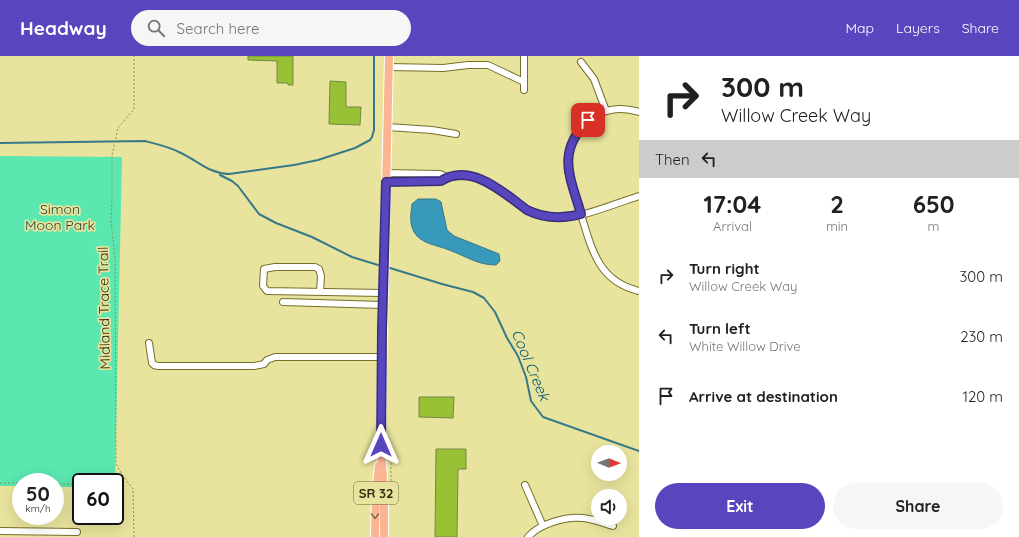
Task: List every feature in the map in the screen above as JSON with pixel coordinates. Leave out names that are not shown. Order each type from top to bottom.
[{"type":"main road","name":"SR 32","points":[[384,537],[384,493],[381,450],[389,56]]},
{"type":"main road","name":"SR 32","points":[[375,537],[376,493],[381,450]]},
{"type":"street","points":[[524,56],[524,90]]},
{"type":"street","points":[[581,62],[594,78],[606,111]]},
{"type":"street","points":[[388,67],[444,68],[468,65],[488,65],[524,82]]},
{"type":"street","points":[[639,112],[621,109],[606,111],[588,120],[575,136],[570,146],[568,157],[568,171],[596,258],[602,268],[616,281],[639,291]]},
{"type":"street","points":[[387,127],[443,131],[456,134]]},
{"type":"street","points":[[386,173],[440,174],[447,177],[473,177],[492,185],[527,210],[542,216],[567,218],[639,196]]},
{"type":"street","points":[[386,182],[441,181],[447,177]]},
{"type":"street","points":[[320,292],[321,276],[319,269],[315,267],[275,267],[264,269],[263,286],[267,291],[320,292],[383,293]]},
{"type":"street","points":[[283,302],[383,305]]},
{"type":"street","points":[[148,343],[152,363],[158,366],[254,366],[264,364],[267,360],[275,357],[382,357]]},
{"type":"street","points":[[525,485],[543,526]]},
{"type":"street","points":[[528,537],[536,529],[543,526],[578,517],[613,526]]},
{"type":"street","points":[[0,531],[78,532]]},
{"type":"path","name":"Midland Trace Trail","points":[[134,56],[134,109],[118,128],[112,155],[111,221],[115,260],[116,464],[133,489],[134,537]]},
{"type":"path","points":[[0,483],[12,483]]},
{"type":"green space","name":"Simon Moon Park","points":[[0,156],[122,157],[115,473],[72,473],[72,487],[64,487],[64,473],[12,473],[12,486],[0,486]]},
{"type":"water","points":[[418,199],[436,199],[441,202],[447,230],[454,236],[499,254],[500,261],[496,265],[483,264],[425,242],[417,236],[412,229],[411,214],[412,204]]},
{"type":"building","points":[[248,56],[293,56],[293,85],[288,85],[288,83],[277,83],[277,61],[248,60]]},
{"type":"building","points":[[330,81],[346,82],[346,107],[361,107],[360,125],[329,124]]},
{"type":"building","points":[[419,397],[454,397],[453,418],[419,417]]},
{"type":"building","points":[[436,449],[466,449],[466,469],[458,469],[457,537],[435,537]]},
{"type":"waterway","points":[[0,143],[145,141],[177,151],[209,169],[229,174],[294,165],[318,160],[355,148],[370,140],[372,137],[374,130],[374,56]]},
{"type":"waterway","name":"Cool Creek","points":[[220,175],[238,186],[259,214],[276,223],[312,237],[352,257],[378,265]]},
{"type":"waterway","name":"Cool Creek","points":[[390,268],[473,292],[484,298],[495,312],[507,338],[518,356],[526,377],[531,401],[543,417],[639,451]]},
{"type":"route","points":[[381,445],[386,182],[441,181],[447,177],[473,177],[492,185],[534,214],[559,218],[567,218],[581,214],[568,171],[568,157],[570,146],[575,136],[588,120]]}]
